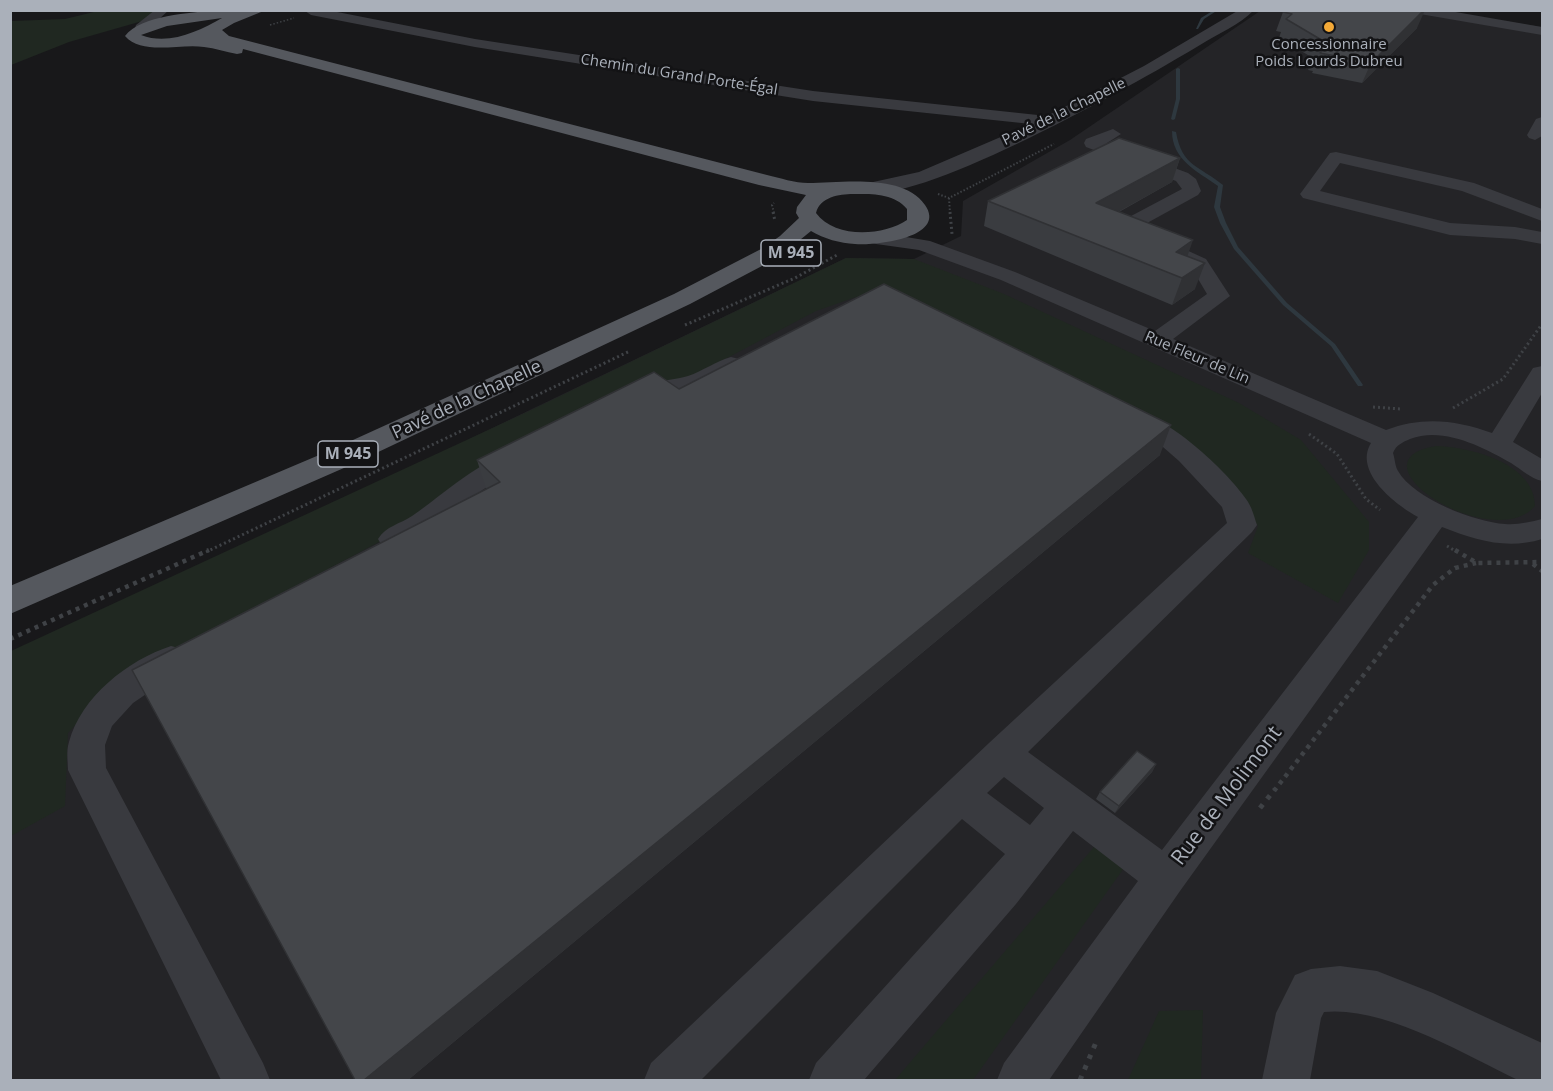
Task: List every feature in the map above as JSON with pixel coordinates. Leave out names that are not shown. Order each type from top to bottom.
[{"type":"main road","points":[[250,10],[165,21],[141,28],[132,36],[135,39],[150,42],[203,42],[230,48],[759,190],[788,199],[807,215]]},
{"type":"main road","points":[[174,41],[200,36],[230,20],[260,10]]},
{"type":"main road","points":[[191,19],[212,21],[216,28],[215,34],[224,39],[766,181],[805,189],[844,189]]},
{"type":"main road","name":"Pavé de la Chapelle","points":[[10,601],[342,457],[723,278],[793,237],[804,228],[809,202],[815,198],[844,189],[870,188],[899,195],[918,211],[916,223],[907,230],[868,238],[820,243],[723,278]]},
{"type":"main road","name":"Pavé de la Chapelle","points":[[807,215],[829,232],[868,238]]},
{"type":"street","points":[[141,28],[163,10]]},
{"type":"street","points":[[171,10],[175,15],[191,19]]},
{"type":"street","name":"Pavé de la Chapelle","points":[[870,188],[891,186],[926,176],[1014,138],[1136,76],[1248,10]]},
{"type":"street","points":[[1420,10],[1542,31]]},
{"type":"street","name":"Chemin du Grand Porte-Égal","points":[[311,11],[475,43],[813,96],[1048,121]]},
{"type":"street","points":[[1113,134],[1092,143],[1182,177],[1190,183],[1192,191],[1123,228],[1199,263],[1219,297],[1157,340]]},
{"type":"street","points":[[918,211],[918,196],[929,186],[1014,138]]},
{"type":"street","points":[[1542,215],[1468,187],[1336,157],[1308,194],[1450,229],[1515,233],[1542,238]]},
{"type":"street","name":"Rue Fleur de Lin","points":[[918,211],[926,226],[937,236],[1008,276]]},
{"type":"street","name":"Rue Fleur de Lin","points":[[868,238],[923,245],[1008,276],[1387,440]]},
{"type":"street","points":[[611,412],[653,391],[697,381],[762,350]]},
{"type":"street","points":[[1499,444],[1542,373]]},
{"type":"street","points":[[668,1080],[1002,754],[1242,525],[1235,504],[1189,455],[1164,434],[1099,402]]},
{"type":"street","points":[[1542,472],[1527,459],[1499,444],[1446,429],[1421,428],[1401,432],[1387,440],[1380,452],[1382,466],[1392,483],[1411,500],[1429,524],[1468,527],[1502,534],[1532,533],[1542,529]]},
{"type":"street","points":[[370,552],[421,524],[475,482],[549,444]]},
{"type":"street","name":"Rue de Molimont","points":[[1021,1080],[1166,877],[1429,524]]},
{"type":"street","points":[[195,646],[135,681],[102,712],[87,742],[87,770],[246,1080]]},
{"type":"street","points":[[1002,754],[1166,877]]},
{"type":"street","points":[[960,795],[1033,851]]},
{"type":"street","points":[[833,1080],[1070,806]]},
{"type":"street","points":[[1286,1080],[1299,1013],[1311,991],[1340,988],[1377,993],[1542,1067]]},
{"type":"path","points":[[952,235],[960,238]]},
{"type":"path","points":[[1449,410],[1503,379],[1542,324]]},
{"type":"path","points":[[1371,406],[1403,409]]},
{"type":"path","points":[[1301,428],[1336,452],[1350,472],[1361,495],[1375,507],[1429,524],[1477,563]]},
{"type":"path","points":[[1254,817],[1433,585],[1455,568],[1477,563],[1542,562]]},
{"type":"path","points":[[1532,563],[1542,571]]},
{"type":"path","points":[[1080,1080],[1098,1037]]},
{"type":"shaded area","points":[[98,11],[156,11],[146,20],[69,42],[11,65],[11,21],[65,19]]},
{"type":"shaded area","points":[[1260,11],[1442,11],[1542,27],[1542,1080],[11,1080],[10,660],[846,258],[914,259],[961,236],[963,201],[1070,140]]},
{"type":"shaded area","points":[[846,258],[914,259],[1004,294],[1239,403],[1301,440],[1369,522],[1369,550],[1338,603],[1248,553],[1258,526],[1235,490],[1161,422],[895,297],[856,297],[816,311],[120,679],[68,733],[65,806],[11,836],[11,651],[527,412]]},
{"type":"shaded area","points":[[1436,446],[1482,454],[1513,468],[1532,491],[1535,506],[1515,518],[1489,519],[1461,513],[1436,500],[1416,484],[1407,469],[1412,455]]},
{"type":"shaded area","points":[[1094,847],[1124,868],[973,1080],[895,1080]]},
{"type":"shaded area","points":[[1203,1010],[1201,1080],[1128,1080],[1159,1011]]},
{"type":"building","points":[[1285,10],[1424,10],[1371,63],[1320,53],[1322,51],[1316,50],[1325,42],[1286,19],[1292,14],[1283,12]]},
{"type":"building","points":[[1119,138],[1180,158],[1096,203],[1193,240],[1176,252],[1205,263],[1182,278],[988,201]]},
{"type":"building","points":[[884,284],[1171,425],[364,1080],[355,1080],[132,670],[500,482],[477,460],[654,372],[679,389]]},
{"type":"building","points":[[1137,751],[1156,764],[1119,806],[1100,792]]},
{"type":"waterway","points":[[1204,18],[1217,10]]},
{"type":"waterway","points":[[1197,28],[1202,19]]},
{"type":"waterway","points":[[1173,119],[1178,99],[1178,69]]},
{"type":"waterway","points":[[1174,132],[1183,158],[1221,185],[1217,207],[1236,248],[1285,304],[1333,345],[1360,385]]},
{"type":"place","name":"Concessionnaire Poids Lourds Dubreu","points":[[1329,27]]}]
